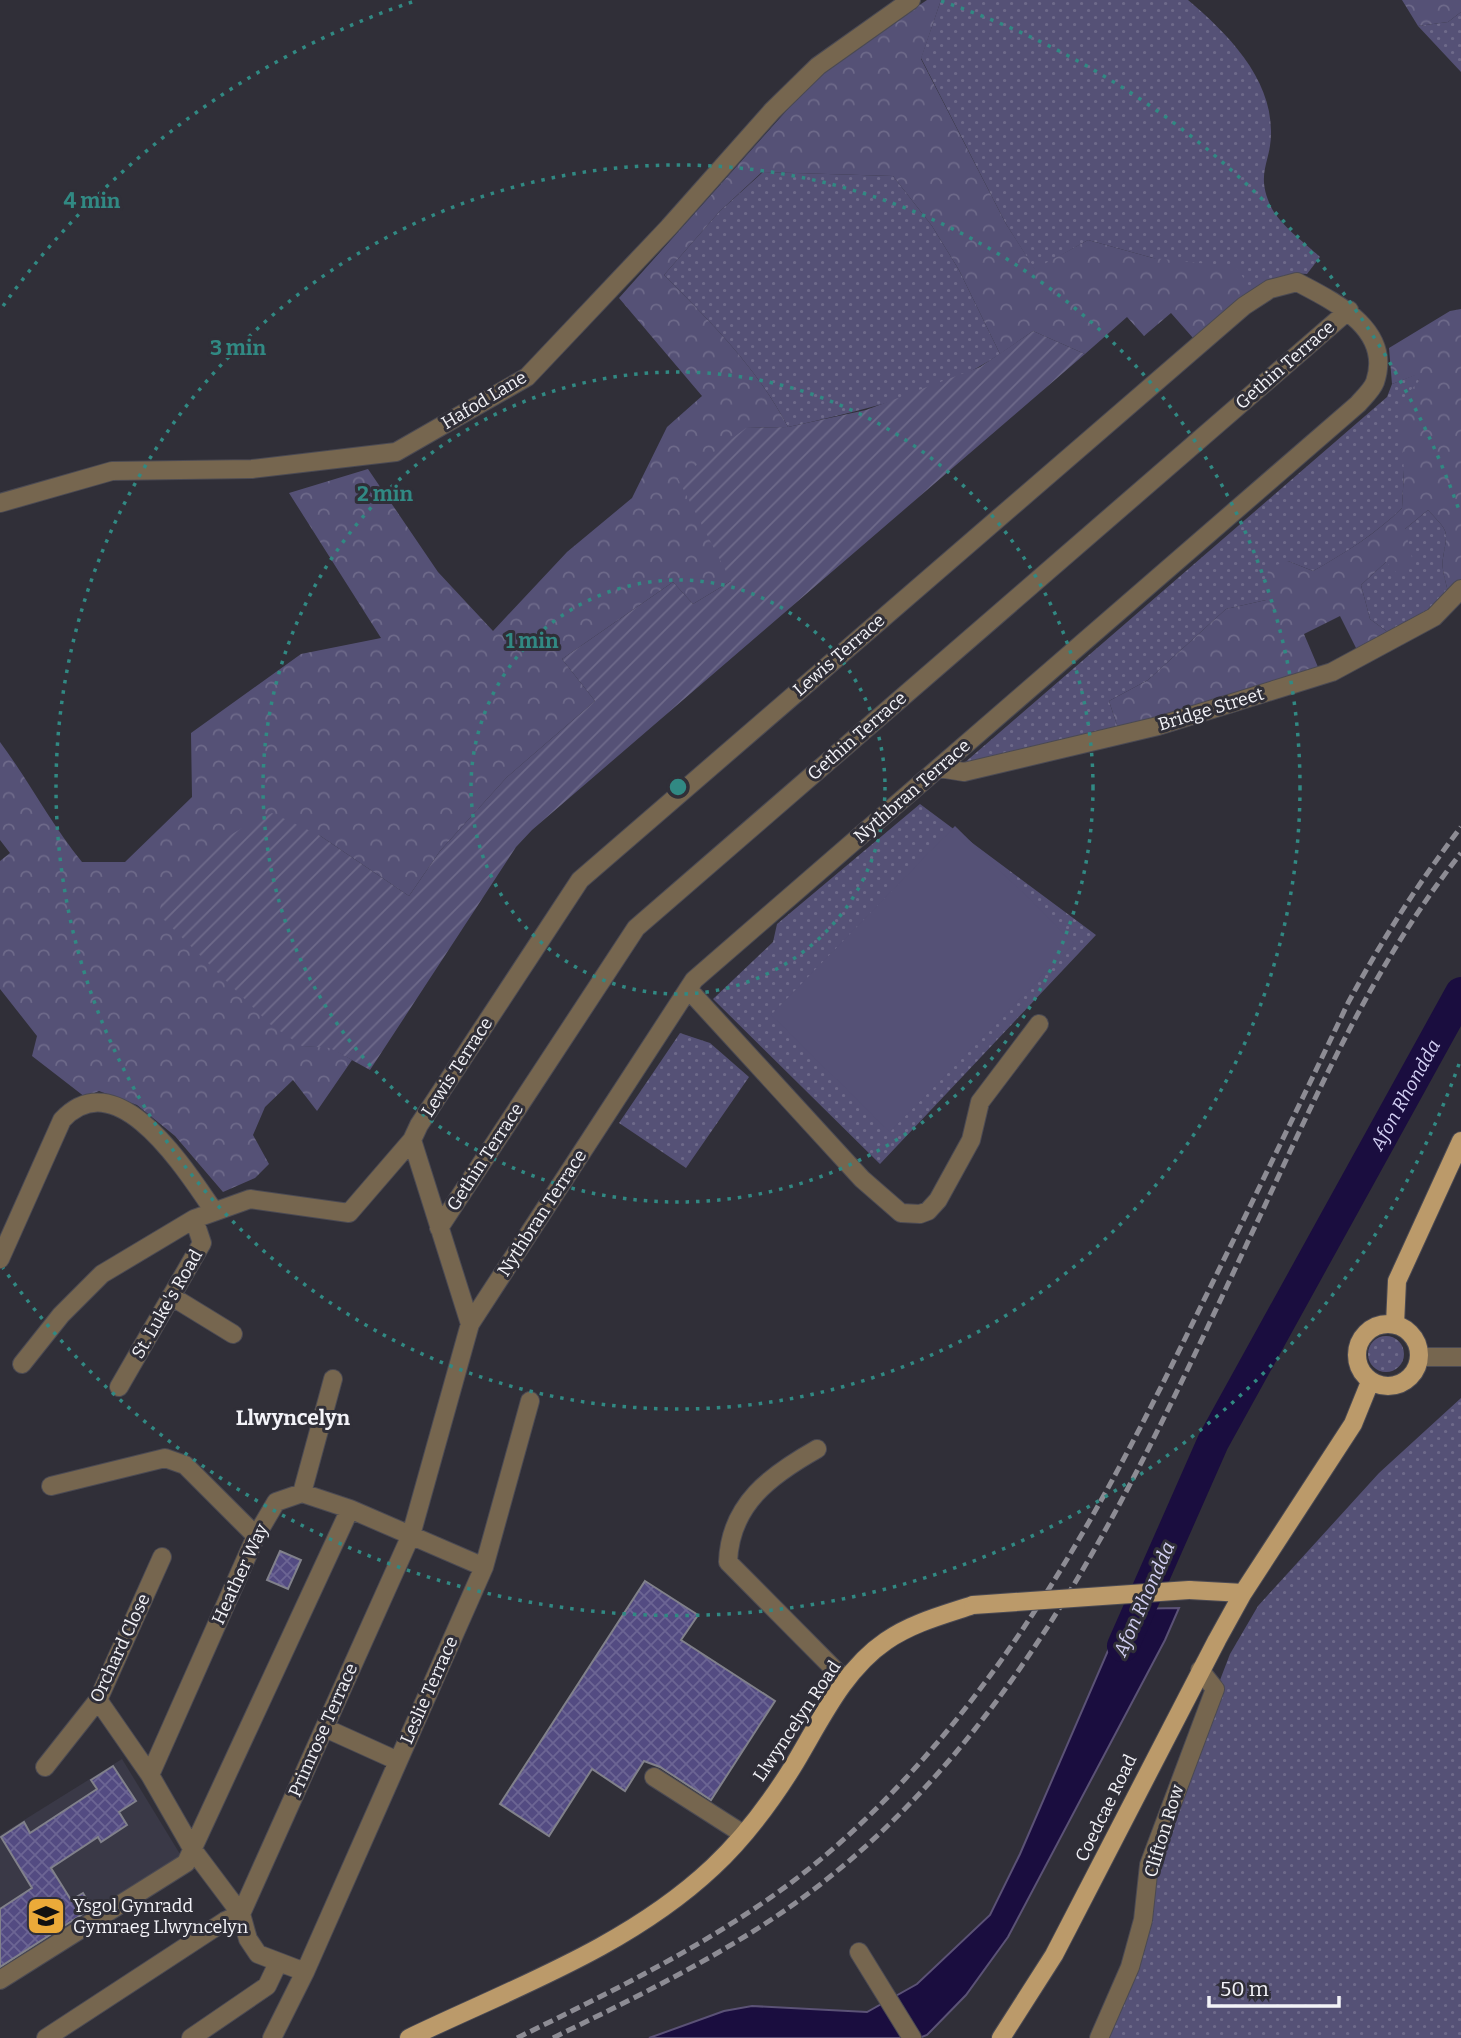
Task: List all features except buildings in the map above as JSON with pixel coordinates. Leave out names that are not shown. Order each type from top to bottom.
[{"type":"main road","points":[[1395,1324],[1397,1281],[1461,1141]]},
{"type":"main road","points":[[1395,1324],[1414,1336],[1420,1357],[1417,1368],[1405,1382],[1383,1387],[1370,1382],[1357,1361],[1361,1339],[1378,1325],[1395,1324]]},
{"type":"main road","points":[[1243,1593],[1353,1424],[1370,1382]]},
{"type":"main road","name":"Llwyncelyn Road","points":[[409,2038],[628,1932],[667,1905],[714,1866],[743,1834],[790,1770],[845,1680],[884,1642],[915,1624],[973,1605],[1189,1590],[1243,1593]]},
{"type":"main road","name":"Coedcae Road","points":[[1001,2038],[1054,1955],[1200,1670],[1243,1593]]},
{"type":"street","name":"Hafod Lane","points":[[0,503],[112,471],[252,469],[396,452],[527,377],[669,227],[772,111],[818,66],[911,0]]},
{"type":"street","name":"Lewis Terrace","points":[[412,1140],[419,1125],[580,880],[1244,306],[1270,289],[1297,282],[1349,310]]},
{"type":"street","name":"Nythbran Terrace","points":[[470,1324],[694,980],[1358,404],[1375,383],[1377,357],[1367,330],[1349,310]]},
{"type":"street","name":"Gethin Terrace","points":[[439,1228],[636,928],[1349,310]]},
{"type":"street","name":"Bridge Street","points":[[939,768],[964,772],[1158,726],[1332,672],[1434,617],[1461,589]]},
{"type":"street","points":[[688,989],[862,1179],[890,1207],[909,1214],[928,1211],[938,1199],[971,1140],[980,1101],[1039,1024]]},
{"type":"street","points":[[0,1258],[62,1120],[73,1108],[99,1101],[137,1118],[165,1141],[214,1210]]},
{"type":"street","name":"St. Luke's Road","points":[[22,1364],[61,1315],[102,1274],[194,1219],[250,1199],[349,1213],[412,1140]]},
{"type":"street","points":[[412,1140],[470,1324]]},
{"type":"street","name":"St. Luke's Road","points":[[119,1387],[202,1243],[194,1219]]},
{"type":"street","points":[[171,1296],[233,1334]]},
{"type":"street","name":"Primrose Terrace","points":[[241,1914],[411,1535],[470,1324]]},
{"type":"street","points":[[1420,1357],[1461,1357]]},
{"type":"street","points":[[333,1379],[302,1493],[350,1509],[484,1567]]},
{"type":"street","name":"Leslie Terrace","points":[[272,2038],[305,1972],[484,1567],[530,1401]]},
{"type":"street","points":[[817,1449],[778,1470],[747,1503],[729,1540],[728,1562],[845,1680]]},
{"type":"street","points":[[51,1486],[165,1458],[185,1465],[256,1536]]},
{"type":"street","name":"Heather Way","points":[[150,1775],[256,1536],[275,1502],[302,1493]]},
{"type":"street","points":[[0,1980],[186,1863],[350,1509]]},
{"type":"street","name":"Orchard Close","points":[[45,1768],[98,1700],[162,1557]]},
{"type":"street","name":"Clifton Row","points":[[1099,2038],[1130,1967],[1143,1920],[1149,1866],[1215,1689],[1200,1670]]},
{"type":"street","points":[[98,1700],[150,1775],[192,1850],[241,1914],[248,1939],[258,1954],[305,1972]]},
{"type":"street","points":[[325,1728],[398,1761]]},
{"type":"street","points":[[654,1777],[743,1834]]},
{"type":"street","points":[[46,2038],[225,1921],[241,1914]]},
{"type":"street","points":[[859,1952],[912,2038]]},
{"type":"street","points":[[191,2038],[267,1986],[278,1963]]},
{"type":"shaded area","points":[[1179,1608],[1165,1640],[1008,1937],[966,1995],[927,2035],[919,2038],[649,2038],[724,2011],[752,2006],[867,2012],[917,1984],[990,1915],[1020,1854],[1126,1609]]},
{"type":"shaded area","name":"Ysgol Gynradd Gymraeg Llwyncelyn","points":[[122,1759],[183,1859],[0,1972],[0,1835]]},
{"type":"green space","points":[[927,0],[941,0],[921,59],[1006,224],[1035,269],[1088,240],[1153,258],[1236,267],[1253,292],[1193,338],[1171,313],[1144,336],[1127,317],[1085,354],[1033,331],[1000,354],[959,270],[932,226],[893,176],[762,172],[719,212],[664,275],[716,328],[748,366],[788,427],[746,428],[731,581],[693,604],[673,582],[562,659],[595,701],[507,777],[440,851],[409,896],[319,835],[302,1046],[330,1047],[352,1060],[317,1111],[293,1080],[265,1107],[253,1135],[269,1164],[255,1178],[223,1192],[175,1136],[137,1105],[99,1091],[85,1097],[32,1056],[37,1036],[0,989],[0,861],[10,853],[0,840],[0,742],[82,862],[125,862],[192,797],[191,733],[301,654],[381,638],[289,493],[368,469],[438,572],[493,631],[567,552],[632,498],[667,427],[702,396],[619,298],[813,81],[864,42]]},
{"type":"green space","points":[[941,0],[1188,0],[1232,42],[1255,75],[1264,94],[1271,133],[1264,177],[1266,195],[1280,220],[1320,257],[1307,274],[1278,277],[1253,292],[1153,258],[1088,240],[1035,270],[1006,224],[921,58]]},
{"type":"green space","points":[[1402,0],[1461,0],[1461,12],[1448,22],[1418,26]]},
{"type":"green space","points":[[1461,12],[1461,72],[1418,26],[1448,22]]},
{"type":"green space","points":[[763,172],[893,176],[932,226],[959,270],[1000,354],[952,380],[898,400],[788,427],[748,366],[716,328],[664,275],[719,212]]},
{"type":"green space","points":[[1461,309],[1461,579],[1448,592],[1443,567],[1445,531],[1428,510],[1405,529],[1414,566],[1398,574],[1386,562],[1361,585],[1370,619],[1389,633],[1357,650],[1340,616],[1304,634],[1318,667],[1243,694],[1118,728],[1109,701],[1148,680],[1226,609],[1266,600],[1268,568],[1288,561],[1313,571],[1360,542],[1402,508],[1404,470],[1398,404],[1419,381],[1416,375],[1392,384],[1389,348],[1450,311]]},
{"type":"green space","points":[[1033,331],[1085,354],[532,830],[516,847],[370,1070],[330,1048],[302,1046],[271,1025],[158,914],[178,882],[205,854],[238,831],[272,813],[319,835],[409,896],[440,851],[507,777],[595,701],[562,659],[673,582],[693,604],[731,581],[678,479],[746,428],[788,427],[866,410],[980,367]]},
{"type":"green space","points":[[1417,374],[1419,381],[1404,470],[1402,508],[1393,517],[1360,542],[1313,571],[1288,561],[1266,600],[1226,609],[1148,680],[1109,701],[1118,728],[963,764],[1387,397],[1392,384]]},
{"type":"green space","points":[[1428,510],[1445,531],[1443,567],[1448,592],[1428,610],[1389,633],[1370,619],[1361,585],[1386,562],[1405,529]]},
{"type":"green space","points":[[920,804],[1096,935],[880,1164],[713,999],[773,942],[777,924]]},
{"type":"green space","points":[[955,826],[1074,943],[890,1132],[771,1015]]},
{"type":"green space","points":[[680,1033],[710,1043],[749,1077],[686,1168],[619,1123]]},
{"type":"green space","points":[[1386,1336],[1399,1341],[1404,1354],[1399,1367],[1386,1372],[1373,1367],[1368,1354],[1373,1341]]},
{"type":"green space","points":[[1461,1398],[1461,2038],[1099,2038],[1130,1967],[1149,1865],[1230,1654],[1258,1606],[1379,1473]]},
{"type":"waterway","name":"Afon Rhondda","points":[[1123,1646],[1213,1442],[1461,993]]},
{"type":"railway","points":[[517,2038],[641,1976],[761,1904],[834,1848],[894,1791],[949,1729],[999,1664],[1087,1525],[1165,1380],[1348,1003],[1401,912],[1461,827]]},
{"type":"railway","points":[[553,2038],[711,1957],[801,1899],[881,1832],[952,1757],[1016,1675],[1072,1588],[1123,1497],[1171,1403],[1350,1028],[1401,938],[1461,853]]},
{"type":"place","name":"Ysgol Gynradd Gymraeg Llwyncelyn","points":[[46,1916]]},
{"type":"district","name":"Llwyncelyn","points":[[293,1418]]}]
